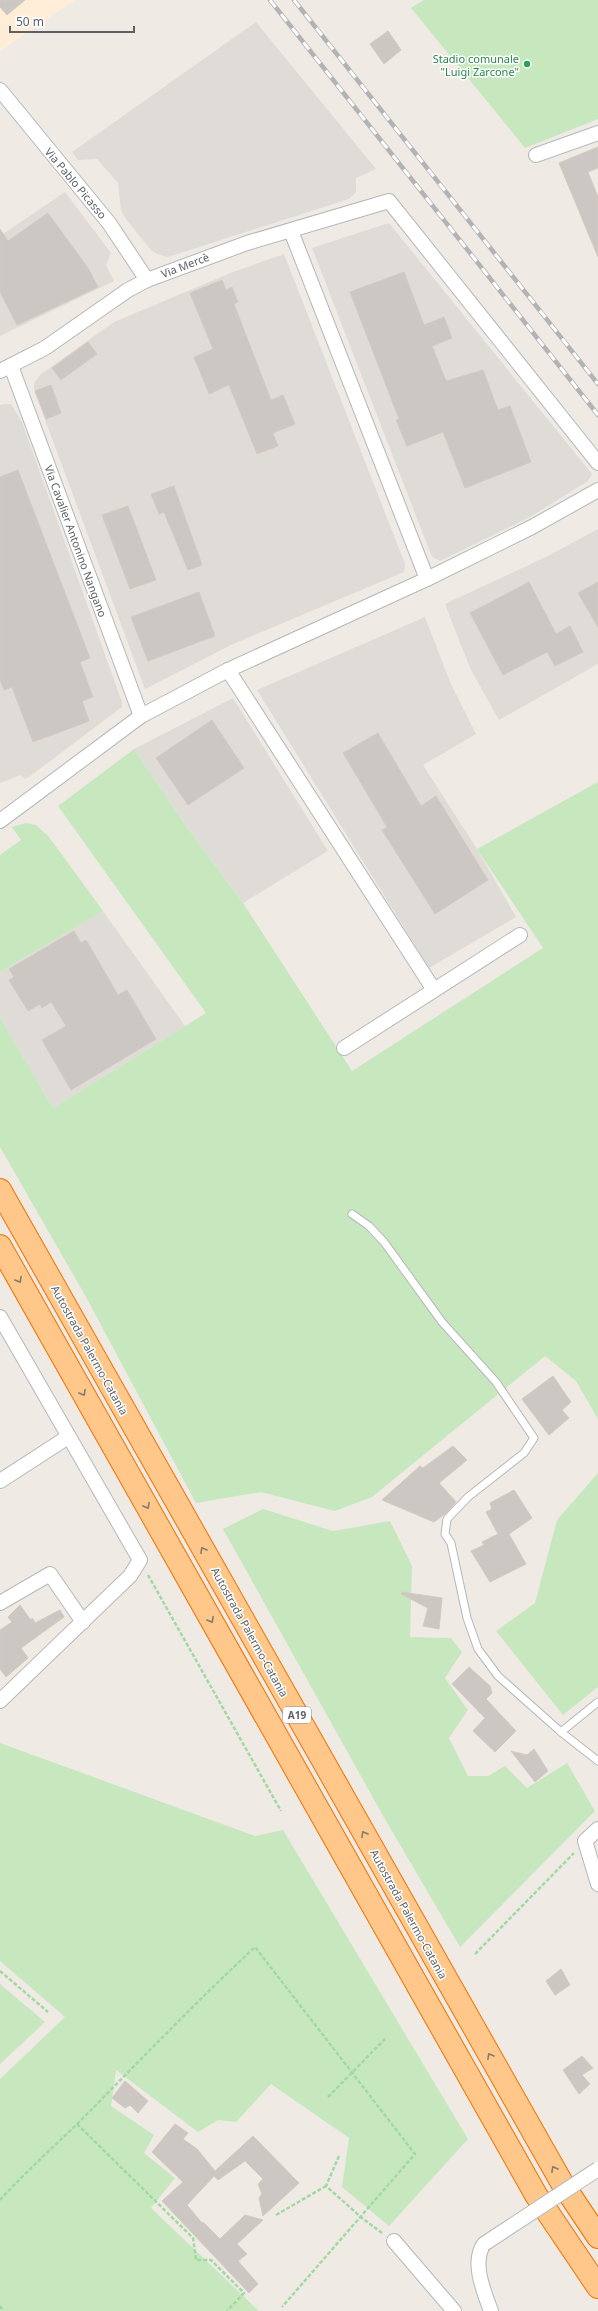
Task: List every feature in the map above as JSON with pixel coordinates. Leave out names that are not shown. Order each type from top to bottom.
[{"type":"highway","name":"Autostrada Palermo-Catania","points":[[0,1190],[558,2176],[598,2238]]},
{"type":"highway","name":"A19","points":[[0,1246],[536,2195],[598,2287]]},
{"type":"street","name":"Via Pablo Picasso","points":[[0,90],[109,223],[147,280]]},
{"type":"street","points":[[536,155],[598,132]]},
{"type":"street","name":"Via Mercè","points":[[6,368],[45,348],[128,290],[147,280],[247,242],[291,231],[389,201],[598,463]]},
{"type":"street","points":[[291,231],[427,579]]},
{"type":"street","name":"Via Cavalier Antonino Nangano","points":[[6,368],[141,716]]},
{"type":"street","points":[[0,821],[141,716],[228,670],[427,579],[532,527],[598,490]]},
{"type":"street","points":[[228,670],[434,990]]},
{"type":"street","points":[[344,1048],[520,935]]},
{"type":"street","points":[[0,1317],[140,1560],[130,1576],[0,1701]]},
{"type":"street","points":[[0,1481],[68,1436]]},
{"type":"street","points":[[0,1603],[50,1574],[83,1622]]},
{"type":"street","points":[[598,1829],[585,1841],[598,1884]]},
{"type":"street","points":[[491,2311],[480,2281],[480,2250],[484,2244],[598,2170]]},
{"type":"street","points":[[394,2240],[454,2311]]},
{"type":"lane","points":[[352,1214],[369,1226],[384,1242],[442,1322],[496,1382],[534,1438],[524,1453],[468,1497],[447,1519],[445,1534],[451,1543],[467,1618],[478,1649],[498,1676],[561,1732],[598,1761]]},
{"type":"lane","points":[[561,1732],[598,1702]]},
{"type":"path","points":[[140,1560],[281,1811]]},
{"type":"path","points":[[475,1954],[585,1841]]},
{"type":"path","points":[[0,2200],[27,2171],[77,2124],[199,1999],[254,1947],[352,2071],[415,2154],[362,2218],[282,2307]]},
{"type":"path","points":[[0,1972],[48,2012]]},
{"type":"path","points":[[328,2097],[385,2039]]},
{"type":"path","points":[[77,2124],[193,2238],[196,2260],[212,2260],[244,2293],[227,2311]]},
{"type":"path","points":[[276,2215],[326,2186],[339,2156]]},
{"type":"path","points":[[326,2186],[362,2218],[394,2240]]},
{"type":"path","points":[[0,2306],[3,2311]]},
{"type":"shaded area","points":[[0,0],[75,0],[0,51]]},
{"type":"shaded area","points":[[256,22],[376,169],[356,178],[356,192],[349,199],[168,257],[157,254],[150,249],[126,219],[121,210],[118,183],[97,159],[78,160],[72,152]]},
{"type":"shaded area","points":[[65,192],[111,253],[106,265],[114,281],[0,336],[0,236]]},
{"type":"shaded area","points":[[389,223],[592,474],[588,481],[530,517],[440,561],[432,557],[312,248]]},
{"type":"shaded area","points":[[284,254],[405,564],[404,572],[233,644],[145,689],[34,390],[34,383],[41,374],[114,322],[233,272]]},
{"type":"shaded area","points":[[11,404],[22,422],[122,702],[122,707],[29,777],[25,779],[21,775],[0,783],[0,405]]},
{"type":"shaded area","points":[[598,529],[598,664],[499,720],[470,668],[445,604],[548,556]]},
{"type":"shaded area","points":[[425,617],[450,682],[476,734],[423,765],[477,849],[516,917],[429,968],[257,690]]},
{"type":"shaded area","points":[[233,698],[328,851],[243,903],[184,823],[134,749]]},
{"type":"shaded area","points":[[103,911],[185,1026],[53,1108],[0,1018],[0,972]]},
{"type":"green space","name":"Stadio comunale \"Luigi Zarcone\"","points":[[424,0],[598,0],[598,119],[525,148],[411,8]]},
{"type":"green space","points":[[134,749],[184,823],[243,903],[352,1071],[543,948],[477,849],[598,782],[598,1419],[576,1381],[545,1356],[372,1497],[335,1511],[261,1492],[196,1503],[86,1297],[0,1147],[0,1018],[53,1108],[206,1013],[58,806]]},
{"type":"green space","points":[[26,823],[36,825],[49,837],[103,911],[0,972],[0,855],[21,840],[12,827]]},
{"type":"green space","points":[[598,1473],[598,1687],[563,1715],[496,1631],[535,1603],[557,1520]]},
{"type":"green space","points":[[263,1509],[333,1531],[390,1521],[412,1566],[410,1637],[451,1638],[462,1652],[445,1678],[468,1710],[449,1738],[468,1776],[488,1776],[505,1766],[527,1788],[567,1763],[595,1811],[460,1947],[386,1821],[223,1529]]},
{"type":"green space","points":[[0,1743],[255,1836],[283,1830],[468,2139],[389,2226],[342,2187],[349,2138],[271,2084],[236,2122],[218,2120],[198,2132],[116,2070],[111,2106],[154,2135],[144,2153],[175,2178],[151,2208],[259,2311],[0,2311],[0,2079],[65,2017],[0,1961]]},
{"type":"green space","points":[[0,1984],[45,2022],[0,2064]]},
{"type":"building","points":[[0,0],[25,0],[7,15],[0,7]]},
{"type":"building","points":[[388,31],[401,50],[384,64],[370,44]]},
{"type":"building","points":[[598,147],[598,168],[588,172],[598,197],[598,257],[559,163]]},
{"type":"building","points":[[48,213],[88,268],[98,287],[17,325],[0,292],[0,229],[8,241]]},
{"type":"building","points":[[404,272],[424,325],[444,317],[452,338],[432,346],[446,381],[483,370],[498,410],[510,406],[531,462],[465,488],[443,432],[407,446],[396,420],[399,419],[350,292]]},
{"type":"building","points":[[222,280],[226,290],[232,287],[238,302],[234,304],[271,400],[283,395],[295,424],[273,433],[278,446],[257,454],[229,385],[209,394],[194,357],[213,349],[190,293]]},
{"type":"building","points":[[88,342],[97,354],[61,380],[52,368]]},
{"type":"building","points":[[51,385],[61,413],[46,419],[35,391]]},
{"type":"building","points":[[18,470],[90,658],[80,662],[93,697],[82,701],[89,721],[33,742],[12,687],[4,690],[0,680],[0,477]]},
{"type":"building","points":[[174,486],[202,565],[188,570],[164,512],[159,514],[151,494]]},
{"type":"building","points":[[128,506],[156,580],[130,589],[102,515]]},
{"type":"building","points":[[529,582],[556,634],[570,626],[583,652],[555,666],[547,652],[503,675],[470,613]]},
{"type":"building","points":[[598,582],[598,627],[578,593]]},
{"type":"building","points":[[199,592],[215,636],[148,661],[131,617]]},
{"type":"building","points":[[212,720],[244,768],[188,805],[156,758]]},
{"type":"building","points":[[378,733],[421,806],[436,796],[488,880],[435,914],[382,830],[387,827],[343,753]]},
{"type":"building","points":[[74,931],[81,943],[86,940],[118,995],[127,990],[156,1039],[71,1090],[42,1040],[66,1026],[51,1002],[42,1008],[40,1004],[28,1011],[9,980],[14,977],[9,969]]},
{"type":"building","points":[[553,1376],[571,1402],[562,1410],[569,1418],[549,1435],[522,1399]]},
{"type":"building","points":[[453,1446],[467,1460],[439,1483],[456,1502],[446,1513],[434,1522],[382,1500],[420,1466],[423,1468]]},
{"type":"building","points":[[514,1490],[532,1518],[509,1534],[526,1564],[490,1582],[471,1551],[484,1545],[482,1542],[498,1534],[486,1512],[492,1509],[490,1503]]},
{"type":"building","points":[[402,1592],[442,1598],[439,1629],[423,1626],[428,1608],[401,1594]]},
{"type":"building","points":[[20,1605],[30,1619],[33,1619],[35,1623],[60,1610],[64,1617],[21,1648],[28,1658],[6,1677],[0,1669],[0,1630],[12,1622],[8,1617]]},
{"type":"building","points":[[469,1667],[490,1686],[492,1693],[486,1699],[516,1731],[495,1752],[473,1731],[485,1718],[452,1684]]},
{"type":"building","points":[[534,1749],[548,1771],[535,1782],[511,1751],[527,1755]]},
{"type":"building","points":[[561,1969],[570,1985],[555,1995],[546,1981]]},
{"type":"building","points":[[582,2056],[593,2068],[582,2075],[590,2084],[579,2094],[563,2070]]},
{"type":"building","points":[[125,2081],[148,2101],[138,2113],[130,2105],[125,2108],[112,2098]]},
{"type":"building","points":[[175,2124],[188,2133],[183,2139],[197,2149],[215,2171],[253,2136],[299,2183],[263,2216],[259,2198],[262,2194],[258,2184],[263,2179],[245,2161],[218,2180],[214,2176],[187,2205],[202,2223],[203,2222],[220,2239],[245,2215],[263,2220],[237,2244],[247,2254],[238,2261],[258,2284],[249,2293],[162,2201],[183,2182],[152,2152]]},
{"type":"railway","points":[[270,0],[598,415]]},
{"type":"railway","points":[[294,0],[598,384]]},
{"type":"place","name":"Stadio comunale \"Luigi Zarcone\"","points":[[527,64]]}]
